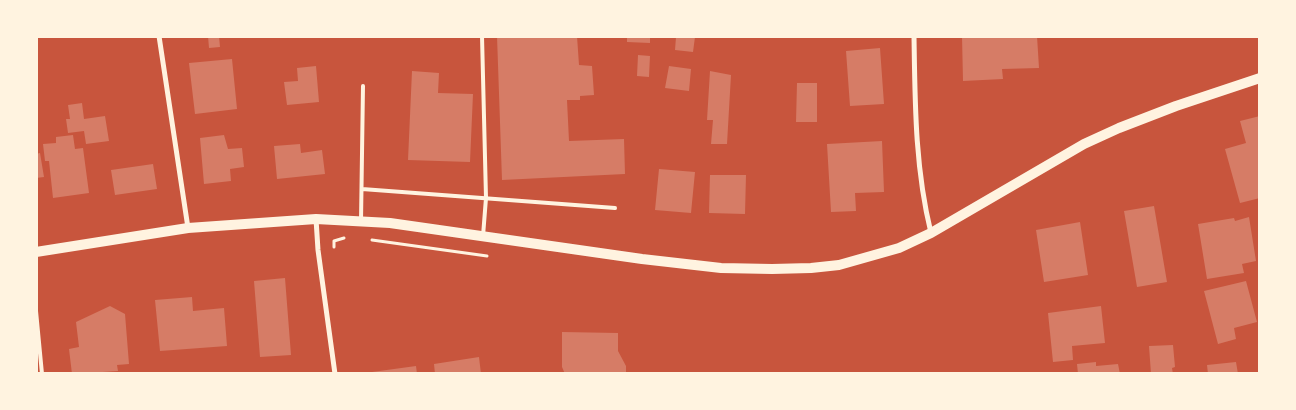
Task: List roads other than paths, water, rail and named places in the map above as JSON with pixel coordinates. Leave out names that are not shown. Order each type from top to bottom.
[{"type":"main road","points":[[36,252],[188,228],[316,219],[390,222],[661,262],[722,268],[772,269],[839,265],[899,248],[931,233],[1084,144],[1119,128],[1176,106],[1260,78]]},
{"type":"street","points":[[159,36],[188,228]]},
{"type":"street","points":[[914,36],[915,128],[926,214],[931,233]]},
{"type":"street","points":[[316,219],[318,250],[335,374]]},
{"type":"lane","points":[[482,36],[486,198],[483,236]]},
{"type":"lane","points":[[361,221],[363,86]]},
{"type":"lane","points":[[362,189],[615,208]]},
{"type":"lane","points":[[36,311],[42,374]]}]
